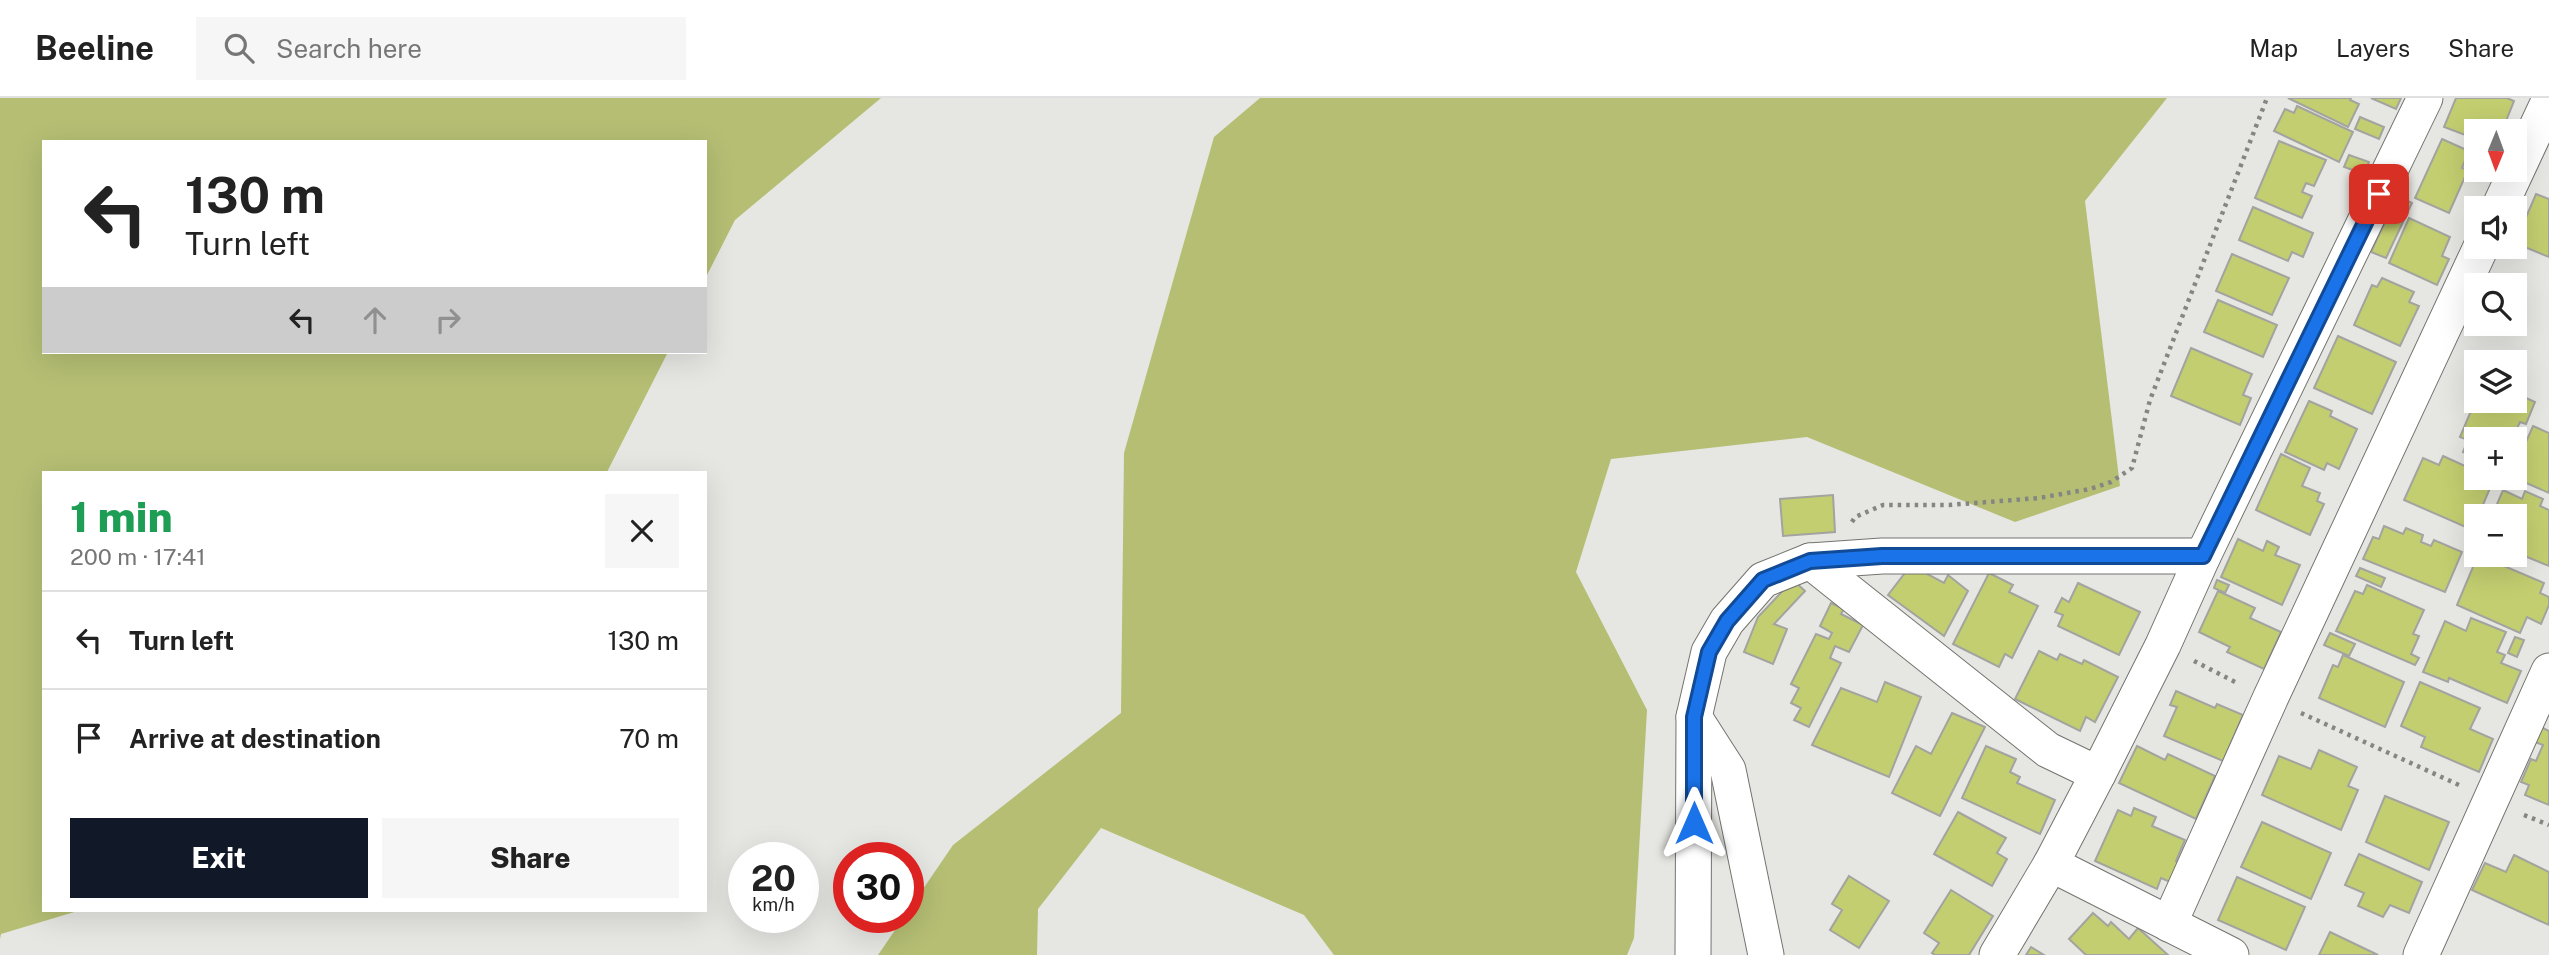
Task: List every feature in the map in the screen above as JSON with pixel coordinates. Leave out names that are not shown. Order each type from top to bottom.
[{"type":"street","points":[[1997,955],[2051,864],[2163,645],[2203,556],[2425,98]]},
{"type":"street","points":[[2505,196],[2549,101]]},
{"type":"street","points":[[2169,924],[2270,699],[2475,259]]},
{"type":"street","points":[[1693,955],[1694,717],[1709,652],[1727,621],[1763,580],[1826,560],[1882,556],[2203,556]]},
{"type":"street","points":[[1826,560],[2048,750],[2098,774]]},
{"type":"street","points":[[2421,955],[2549,671]]},
{"type":"street","points":[[1694,717],[1728,770],[1766,955]]},
{"type":"street","points":[[2051,864],[2231,955]]},
{"type":"path","points":[[1826,560],[1856,517],[1884,505],[1949,505],[2039,498],[2091,489],[2111,482],[2132,468],[2150,400],[2267,98]]},
{"type":"path","points":[[2163,645],[2270,699],[2549,825]]},
{"type":"green space","points":[[0,98],[881,98],[735,220],[707,275],[707,140],[42,140],[42,354],[667,354],[608,471],[42,471],[42,912],[74,912],[1,934],[0,939]]},
{"type":"green space","points":[[1260,98],[2167,98],[2085,201],[2120,486],[2015,522],[1807,437],[1611,459],[1576,572],[1647,710],[1634,938],[1627,955],[1334,955],[1304,915],[1101,828],[1038,909],[1037,955],[878,955],[893,933],[924,933],[924,888],[953,845],[1121,713],[1124,453],[1214,137]]},
{"type":"building","points":[[2288,98],[2351,98],[2350,100],[2359,104],[2348,127]]},
{"type":"building","points":[[2371,98],[2401,98],[2396,109]]},
{"type":"building","points":[[2456,98],[2507,98],[2514,101],[2507,119],[2464,119],[2464,134],[2444,127]]},
{"type":"building","points":[[2297,106],[2353,132],[2339,162],[2274,131],[2285,109],[2294,113]]},
{"type":"building","points":[[2360,117],[2384,127],[2379,139],[2355,129]]},
{"type":"building","points":[[2442,139],[2464,149],[2464,179],[2449,213],[2415,198]]},
{"type":"building","points":[[2279,141],[2326,160],[2314,186],[2306,183],[2302,192],[2312,196],[2302,218],[2255,198]]},
{"type":"building","points":[[2349,155],[2369,162],[2364,174],[2344,167]]},
{"type":"building","points":[[2536,194],[2549,199],[2549,257],[2527,248],[2527,215]]},
{"type":"building","points":[[2397,196],[2412,203],[2386,258],[2371,252]]},
{"type":"building","points":[[2253,207],[2313,233],[2303,257],[2292,252],[2288,261],[2239,240]]},
{"type":"building","points":[[2409,218],[2450,237],[2442,256],[2449,259],[2437,285],[2389,263]]},
{"type":"building","points":[[2232,254],[2289,278],[2272,315],[2216,291]]},
{"type":"building","points":[[2382,278],[2414,292],[2409,302],[2419,306],[2400,346],[2354,325],[2372,285],[2377,287]]},
{"type":"building","points":[[2218,300],[2277,325],[2263,357],[2204,332]]},
{"type":"building","points":[[2338,336],[2396,362],[2372,414],[2314,388]]},
{"type":"building","points":[[2191,348],[2252,374],[2243,395],[2251,398],[2240,425],[2171,396]]},
{"type":"building","points":[[2527,398],[2535,402],[2526,424],[2520,422],[2518,427],[2464,427],[2470,413],[2527,413]]},
{"type":"building","points":[[2309,401],[2332,411],[2330,416],[2357,429],[2339,469],[2327,463],[2324,470],[2285,452]]},
{"type":"building","points":[[2533,426],[2549,433],[2549,493],[2527,483],[2527,440]]},
{"type":"building","points":[[2281,454],[2310,468],[2302,486],[2320,493],[2317,501],[2324,504],[2310,535],[2256,510]]},
{"type":"building","points":[[2443,456],[2464,466],[2464,490],[2489,490],[2483,504],[2464,504],[2464,526],[2404,500],[2423,458],[2439,465]]},
{"type":"building","points":[[2503,490],[2522,499],[2525,491],[2543,499],[2540,506],[2549,510],[2549,566],[2527,557],[2527,504],[2497,504]]},
{"type":"building","points":[[1833,495],[1835,532],[1783,536],[1780,499]]},
{"type":"building","points":[[2384,526],[2403,534],[2406,528],[2423,535],[2421,542],[2431,546],[2434,540],[2462,552],[2445,592],[2363,559],[2373,537],[2379,539]]},
{"type":"building","points":[[2238,539],[2263,551],[2267,541],[2279,547],[2275,555],[2300,565],[2282,605],[2221,577]]},
{"type":"building","points":[[2473,567],[2506,567],[2544,583],[2540,593],[2549,597],[2549,605],[2541,624],[2527,617],[2520,633],[2457,605]]},
{"type":"building","points":[[2360,568],[2385,578],[2381,587],[2356,576]]},
{"type":"building","points":[[1908,569],[1918,569],[1944,583],[1948,575],[1968,591],[1944,636],[1888,595]]},
{"type":"building","points":[[1989,573],[2013,585],[2009,592],[2038,606],[2012,658],[2005,654],[1999,667],[1953,644]]},
{"type":"building","points":[[1793,580],[1805,591],[1774,624],[1787,629],[1773,664],[1744,652],[1758,617]]},
{"type":"building","points":[[2217,580],[2229,585],[2225,593],[2214,588]]},
{"type":"building","points":[[2078,583],[2140,612],[2119,655],[2058,626],[2063,615],[2055,612],[2062,598],[2069,602]]},
{"type":"building","points":[[2367,585],[2424,610],[2413,634],[2419,636],[2411,654],[2419,658],[2415,665],[2336,631],[2355,591],[2363,594]]},
{"type":"building","points":[[2218,591],[2255,608],[2250,618],[2281,632],[2264,669],[2227,652],[2230,647],[2199,632]]},
{"type":"building","points":[[1831,603],[1844,609],[1841,614],[1863,625],[1849,652],[1835,646],[1830,658],[1841,663],[1809,727],[1794,720],[1801,708],[1791,703],[1799,688],[1791,684],[1816,634],[1829,639],[1832,633],[1820,626]]},
{"type":"building","points":[[2471,618],[2506,632],[2497,652],[2505,655],[2501,663],[2521,671],[2507,703],[2449,678],[2448,682],[2423,672],[2445,621],[2466,631]]},
{"type":"building","points":[[2330,633],[2355,644],[2349,656],[2324,645]]},
{"type":"building","points":[[2515,637],[2524,640],[2517,657],[2508,653]]},
{"type":"building","points":[[2039,651],[2057,660],[2060,654],[2082,664],[2084,660],[2118,677],[2095,722],[2086,717],[2080,731],[2015,699]]},
{"type":"building","points":[[2343,655],[2404,682],[2385,727],[2319,698],[2333,665],[2338,667]]},
{"type":"building","points":[[1885,682],[1921,697],[1889,777],[1812,745],[1841,688],[1877,702]]},
{"type":"building","points":[[2420,682],[2480,708],[2470,729],[2493,739],[2479,772],[2421,747],[2425,737],[2401,726]]},
{"type":"building","points":[[2176,691],[2215,708],[2217,704],[2243,715],[2223,761],[2164,736],[2177,707],[2170,705]]},
{"type":"building","points":[[1952,713],[1985,727],[1940,816],[1892,793],[1916,746],[1931,754]]},
{"type":"building","points":[[2541,727],[2549,731],[2549,805],[2525,795],[2529,785],[2521,782],[2531,759],[2536,761],[2543,745],[2535,742]]},
{"type":"building","points":[[1986,746],[2016,759],[2010,772],[2020,777],[2017,783],[2055,800],[2040,834],[1962,798]]},
{"type":"building","points":[[2137,746],[2165,760],[2168,754],[2215,776],[2196,819],[2119,783]]},
{"type":"building","points":[[2319,750],[2357,767],[2348,786],[2358,790],[2341,830],[2262,795],[2279,756],[2311,769]]},
{"type":"building","points":[[2385,796],[2449,822],[2429,870],[2366,842]]},
{"type":"building","points":[[2134,808],[2156,817],[2152,826],[2185,840],[2176,861],[2184,865],[2175,884],[2161,878],[2157,889],[2095,861],[2118,810],[2131,816]]},
{"type":"building","points":[[1958,812],[2006,838],[1997,853],[2007,859],[1992,886],[1934,854]]},
{"type":"building","points":[[2262,822],[2331,853],[2311,899],[2241,867]]},
{"type":"building","points":[[2359,854],[2422,882],[2409,913],[2390,905],[2383,917],[2358,906],[2364,893],[2345,885]]},
{"type":"building","points":[[2514,855],[2549,872],[2549,925],[2472,890],[2485,863],[2506,872]]},
{"type":"building","points":[[1849,876],[1889,901],[1859,948],[1830,930],[1842,910],[1832,904]]},
{"type":"building","points":[[2237,877],[2305,907],[2286,950],[2218,920]]},
{"type":"building","points":[[1951,890],[1993,916],[1969,955],[1935,955],[1932,953],[1939,943],[1924,933]]},
{"type":"building","points":[[2093,913],[2108,926],[2111,922],[2129,939],[2138,928],[2168,955],[2086,955],[2069,939]]},
{"type":"building","points":[[2330,932],[2378,955],[2319,955]]},
{"type":"building","points":[[2031,947],[2044,955],[2026,955]]},
{"type":"route","points":[[1694,823],[1694,717],[1709,652],[1727,621],[1763,580],[1810,561],[1882,556],[2203,556],[2379,194]]}]
